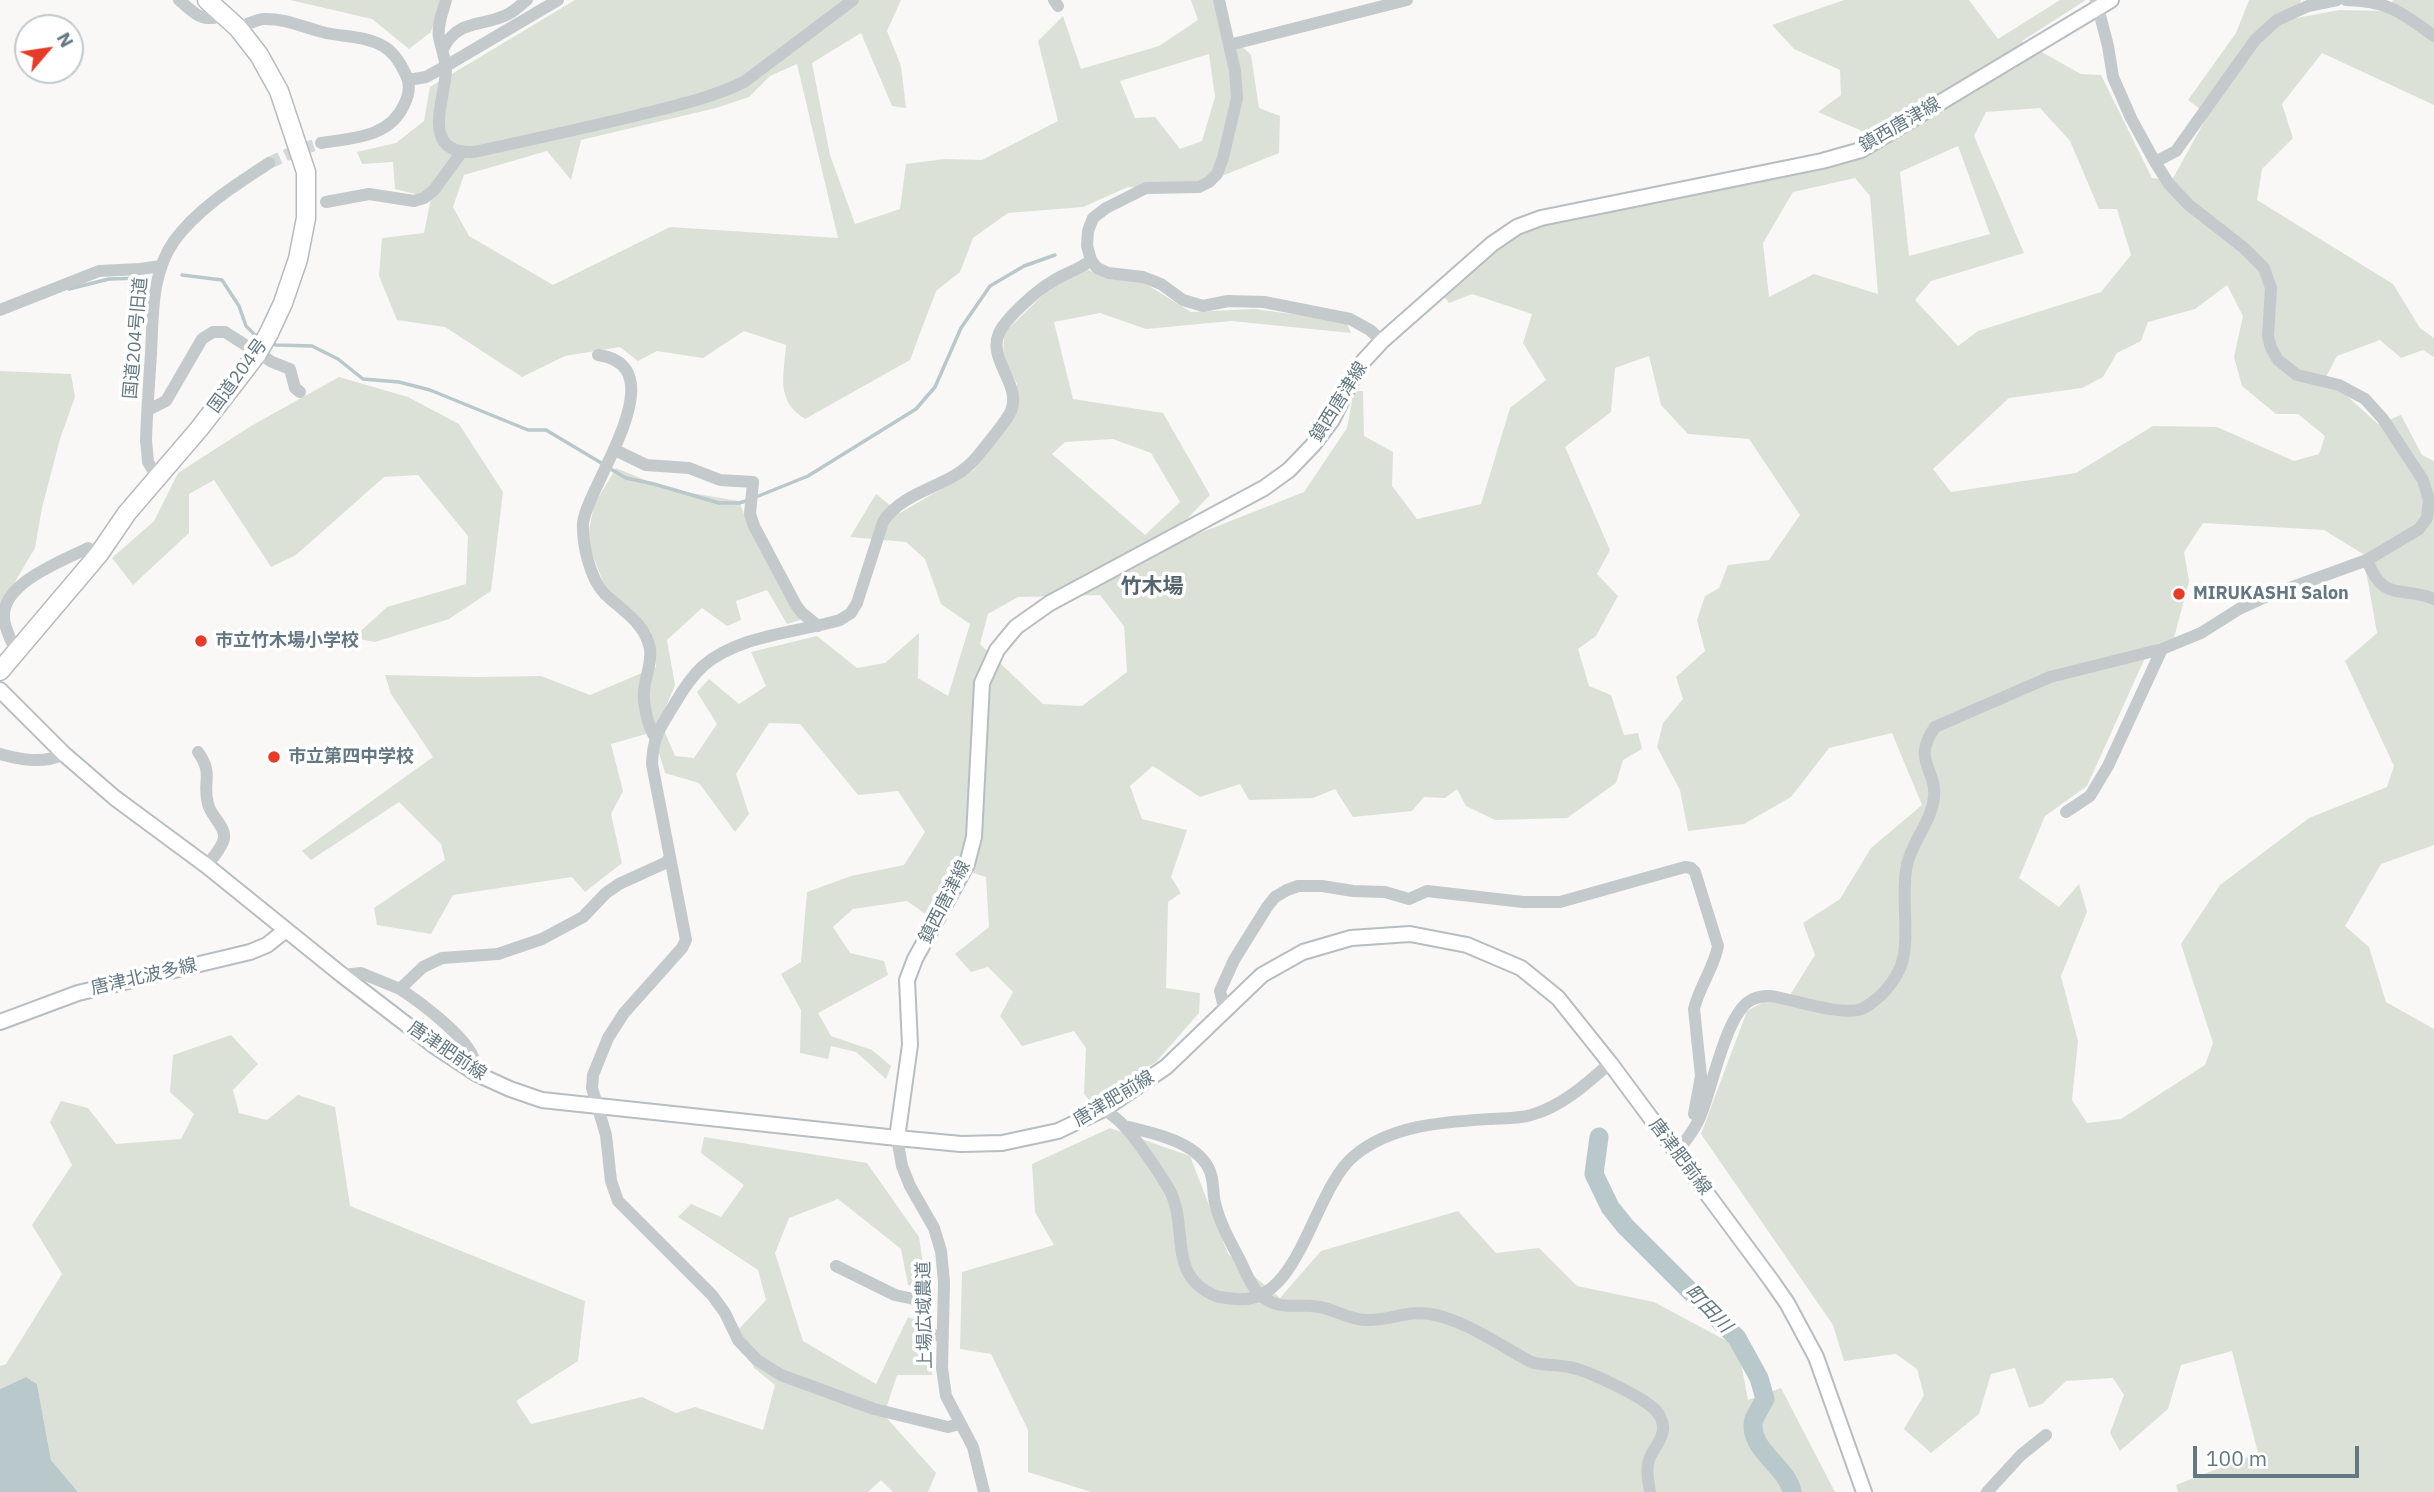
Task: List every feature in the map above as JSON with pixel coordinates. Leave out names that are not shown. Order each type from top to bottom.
[{"type":"highway","name":"国道204号","points":[[0,671],[99,554],[127,513],[199,429],[257,354],[283,303],[298,259],[306,218],[306,172],[279,91],[259,55],[232,21],[208,0]]},
{"type":"main road","name":"鎮西唐津線","points":[[897,1138],[910,1045],[907,980],[915,959],[967,864],[974,837],[982,683],[997,650],[1016,627],[1050,603],[1264,488],[1289,470],[1332,420],[1358,367],[1382,341],[1492,244],[1517,227],[1541,218],[1822,162],[1861,149],[2097,4],[2111,0]]},
{"type":"main road","name":"唐津肥前線","points":[[0,690],[64,754],[115,798],[207,866],[436,1047],[477,1074],[510,1090],[542,1100],[961,1144],[1002,1143],[1058,1132],[1104,1109],[1166,1067],[1262,975],[1303,952],[1351,937],[1410,934],[1467,946],[1521,968],[1558,998],[1610,1063],[1787,1303],[1816,1357],[1864,1492]]},
{"type":"main road","name":"唐津北波多線","points":[[0,1022],[78,993],[250,953],[267,946],[286,930]]},
{"type":"street","points":[[179,0],[201,18],[210,20],[279,19],[325,32],[366,39],[385,47],[400,62],[408,80],[408,96],[400,115],[387,127],[367,136],[321,143]]},
{"type":"street","points":[[446,0],[439,27],[446,66],[438,126],[449,145],[461,153],[659,110],[724,91],[744,82],[853,0]]},
{"type":"street","points":[[443,49],[449,37],[459,29],[503,17],[527,0]]},
{"type":"street","points":[[408,80],[426,77],[558,0]]},
{"type":"street","points":[[1219,0],[1236,71],[1237,98],[1223,158],[1216,174],[1209,182],[1199,187],[1146,188],[1106,208],[1093,218],[1088,231],[1087,246],[1091,260],[1097,268],[1108,273],[1143,277],[1161,284],[1184,300],[1203,306],[1228,301],[1276,304],[1350,319],[1370,330],[1382,341]]},
{"type":"street","points":[[1229,45],[1408,0]]},
{"type":"street","points":[[2155,162],[2176,150],[2255,40],[2277,20],[2309,3],[2337,0]]},
{"type":"street","points":[[2346,0],[2371,0],[2398,10],[2434,36]]},
{"type":"street","points":[[1677,1152],[1700,1118],[1721,1053],[1737,1014],[1745,1003],[1768,995],[1834,1009],[1856,1010],[1869,1005],[1885,991],[1901,966],[1906,866],[1914,842],[1933,806],[1935,793],[1925,762],[1926,740],[1935,727],[2050,677],[2162,649],[2201,633],[2256,601],[2367,560],[2419,529],[2427,518],[2429,500],[2423,480],[2383,419],[2365,399],[2339,385],[2297,375],[2278,360],[2268,336],[2271,288],[2264,268],[2245,248],[2189,205],[2169,184],[2155,162],[2113,77],[2097,4]]},
{"type":"street","points":[[326,202],[369,194],[414,201],[424,198],[434,190],[461,153]]},
{"type":"street","name":"国道204号旧道","points":[[157,477],[148,462],[146,440],[154,294],[161,265],[174,242],[194,219],[233,187],[269,163]]},
{"type":"street","points":[[959,1424],[948,1427],[874,1409],[781,1375],[757,1360],[738,1340],[712,1294],[618,1201],[611,1181],[606,1135],[592,1088],[593,1075],[608,1038],[624,1013],[682,948],[686,940],[652,764],[655,737],[695,674],[721,653],[737,646],[839,620],[851,613],[857,603],[883,522],[890,511],[959,472],[973,461],[1011,411],[1013,396],[997,349],[998,336],[1004,325],[1046,285],[1091,260]]},
{"type":"street","points":[[0,310],[99,271],[161,265]]},
{"type":"street","points":[[148,410],[166,401],[202,339],[213,332],[225,332],[272,362],[290,369],[295,388],[300,393]]},
{"type":"street","points":[[598,355],[610,356],[619,362],[627,375],[631,393],[625,425],[585,509],[583,537],[596,581],[603,592],[639,622],[645,635],[650,649],[650,664],[644,693],[651,732],[655,737]]},
{"type":"street","points":[[613,454],[646,465],[689,468],[720,480],[753,482],[750,514],[754,526],[796,606],[818,626]]},
{"type":"street","points":[[17,654],[4,619],[6,602],[16,589],[55,564],[88,548],[99,554]]},
{"type":"street","points":[[2367,560],[2381,585],[2399,593],[2434,599]]},
{"type":"street","points":[[2066,812],[2090,796],[2108,766],[2162,649]]},
{"type":"street","points":[[198,752],[206,764],[207,801],[224,833],[224,840],[207,866]]},
{"type":"street","points":[[0,754],[50,761],[64,754]]},
{"type":"street","points":[[400,989],[423,967],[442,958],[498,954],[542,939],[583,918],[606,893],[619,884],[665,863],[670,858]]},
{"type":"street","points":[[1225,1011],[1220,990],[1234,960],[1275,897],[1298,886],[1385,892],[1409,899],[1427,891],[1523,902],[1560,902],[1685,867],[1691,868],[1695,872],[1718,946],[1694,1009],[1700,1076],[1688,1138]]},
{"type":"street","points":[[342,975],[361,973],[400,989],[422,1003],[451,1029],[473,1056],[477,1074]]},
{"type":"street","points":[[1104,1109],[1124,1126],[1170,1191],[1177,1212],[1182,1257],[1187,1273],[1199,1287],[1217,1297],[1247,1300],[1262,1296],[1291,1268],[1327,1189],[1351,1158],[1372,1143],[1399,1132],[1454,1122],[1529,1116],[1548,1110],[1610,1063]]},
{"type":"street","points":[[1124,1126],[1166,1136],[1207,1164],[1213,1177],[1214,1201],[1223,1227],[1253,1286],[1275,1305],[1321,1307],[1369,1321],[1409,1313],[1452,1319],[1531,1362],[1543,1366],[1569,1367],[1591,1374],[1650,1405],[1661,1419],[1663,1430],[1649,1457],[1647,1475],[1650,1492]]},
{"type":"street","name":"上場広域農道","points":[[897,1138],[902,1166],[934,1228],[941,1251],[944,1282],[942,1368],[946,1396],[973,1447],[984,1492]]},
{"type":"street","points":[[836,1266],[895,1295],[923,1301],[927,1308],[927,1329],[932,1335],[943,1336]]},
{"type":"street","points":[[1987,1492],[2021,1455],[2046,1435]]},
{"type":"shaded area","points":[[290,0],[441,0],[431,32],[409,49],[372,19]]},
{"type":"shaded area","points":[[575,0],[901,0],[887,31],[901,66],[906,108],[892,106],[861,33],[812,63],[830,155],[855,224],[900,209],[906,164],[945,159],[982,160],[1058,121],[1038,41],[1063,16],[1081,69],[1159,46],[1198,20],[1191,0],[1218,0],[1224,29],[1251,55],[1259,108],[1280,116],[1279,153],[1187,190],[1128,187],[1083,207],[1008,213],[973,238],[960,272],[936,291],[910,360],[805,419],[795,412],[785,395],[783,377],[786,345],[744,331],[703,358],[657,351],[638,361],[620,347],[565,356],[522,377],[445,327],[397,320],[379,276],[382,238],[424,233],[431,198],[395,189],[393,162],[362,164],[357,152],[396,143],[424,121],[430,87]],"holes":[[[1209,54],[1215,97],[1202,141],[1180,149],[1155,117],[1135,118],[1120,81]],[[797,64],[838,238],[670,227],[553,285],[469,236],[453,207],[464,175],[547,151],[571,180],[581,140],[716,108],[749,97],[770,76]]]},
{"type":"shaded area","points":[[1844,0],[1969,0],[1998,39],[2060,0],[2086,0],[2022,41],[2081,74],[2101,75],[2152,178],[2172,180],[2208,115],[2188,100],[2236,33],[2249,0],[2301,0],[2296,18],[2339,10],[2388,11],[2393,0],[2434,0],[2434,105],[2322,53],[2282,104],[2293,138],[2262,169],[2257,200],[2393,284],[2420,328],[2434,338],[2434,357],[2423,350],[2401,358],[2380,340],[2337,356],[2326,377],[2378,424],[2401,415],[2422,455],[2434,461],[2434,845],[2381,864],[2345,926],[2369,947],[2386,1002],[2434,1029],[2434,1492],[2178,1492],[2176,1485],[2258,1453],[2232,1351],[2181,1365],[2168,1409],[2120,1451],[2110,1433],[2124,1395],[2113,1378],[2066,1381],[2042,1404],[2029,1408],[2015,1368],[1991,1374],[1979,1414],[1931,1453],[1904,1429],[1924,1395],[1917,1369],[1896,1354],[1844,1361],[1833,1325],[1701,1134],[1747,1011],[1765,1001],[1785,1003],[1815,955],[1803,923],[1840,899],[1871,848],[1922,805],[1892,733],[1829,748],[1791,797],[1744,824],[1688,831],[1680,790],[1657,747],[1663,723],[1683,699],[1676,677],[1705,651],[1697,620],[1705,596],[1719,588],[1728,565],[1769,560],[1800,515],[1749,439],[1688,434],[1661,405],[1649,356],[1615,368],[1611,412],[1565,447],[1610,550],[1597,574],[1618,596],[1596,636],[1578,649],[1589,686],[1611,695],[1624,735],[1638,733],[1642,749],[1623,760],[1616,783],[1567,818],[1495,820],[1466,806],[1457,789],[1445,798],[1424,797],[1412,811],[1353,817],[1335,789],[1313,798],[1249,800],[1240,784],[1200,797],[1153,766],[1130,786],[1142,819],[1187,830],[1171,877],[1181,893],[1168,902],[1166,988],[1200,993],[1199,1013],[1156,1062],[1092,1103],[1084,1094],[1086,1048],[1074,1031],[1022,1046],[1000,1016],[1013,992],[988,967],[971,972],[955,954],[989,927],[986,877],[964,870],[931,918],[907,901],[853,909],[833,927],[850,953],[884,961],[888,975],[818,1013],[831,1036],[872,1050],[891,1066],[886,1079],[856,1052],[831,1046],[828,1059],[800,1053],[801,1010],[781,974],[801,962],[807,892],[851,876],[904,865],[925,832],[898,791],[858,795],[800,724],[769,723],[736,774],[749,814],[735,832],[699,783],[665,773],[653,732],[611,744],[623,791],[611,814],[622,863],[585,892],[572,877],[453,895],[431,934],[377,925],[374,908],[445,860],[441,844],[399,802],[311,860],[302,851],[433,757],[391,694],[385,675],[541,676],[590,695],[656,667],[651,632],[604,584],[587,541],[594,505],[616,468],[667,489],[739,501],[750,530],[800,620],[787,624],[767,590],[736,601],[741,620],[727,626],[702,608],[667,640],[675,685],[660,721],[675,756],[694,758],[717,724],[697,692],[709,679],[739,704],[766,686],[751,652],[817,636],[857,668],[885,663],[919,633],[918,678],[948,696],[970,624],[941,604],[925,559],[906,542],[850,537],[876,494],[900,513],[974,470],[1017,409],[1017,384],[1003,356],[1004,333],[1051,287],[1087,269],[1106,279],[1141,281],[1191,312],[1254,309],[1346,321],[1351,333],[1231,321],[1146,329],[1100,313],[1054,322],[1073,399],[1163,413],[1210,495],[1185,521],[1195,535],[1304,492],[1347,428],[1354,391],[1363,391],[1364,436],[1393,452],[1392,486],[1417,519],[1481,504],[1510,408],[1546,380],[1523,343],[1532,314],[1472,294],[1449,303],[1442,294],[1511,237],[1549,221],[1835,166],[1869,134],[1818,112],[1841,95],[1840,70],[1794,49],[1772,25]],"holes":[[[2040,108],[2070,141],[2099,209],[2117,209],[2131,255],[2101,292],[1978,331],[1958,346],[1915,300],[1931,281],[2024,253],[1974,136],[1986,112]],[[1958,146],[1990,234],[1909,256],[1900,172]],[[1855,178],[1870,196],[1878,294],[1814,274],[1769,297],[1763,243],[1793,192]],[[2227,285],[2243,316],[2234,357],[2242,386],[2276,414],[2298,414],[2325,436],[2319,454],[2294,461],[2217,427],[2153,426],[2076,473],[1951,492],[1933,469],[2009,398],[2082,388],[2103,377],[2117,353],[2141,341],[2148,322],[2195,309]],[[1113,439],[1151,453],[1180,502],[1145,535],[1052,454],[1065,442]],[[2203,523],[2324,530],[2363,554],[2377,633],[2345,661],[2394,766],[2387,787],[2309,818],[2220,885],[2181,944],[2213,1043],[2205,1065],[2121,1119],[2087,1123],[2072,1100],[2078,1041],[2061,976],[2087,912],[2079,884],[2059,907],[2019,878],[2045,816],[2087,786],[2150,647],[2174,638],[2189,581],[2184,552]],[[1100,595],[1124,626],[1127,672],[1082,706],[1043,704],[980,644],[988,614],[1018,597]]]},
{"type":"shaded area","points":[[0,371],[71,374],[75,397],[60,439],[42,508],[35,548],[0,607]]},
{"type":"shaded area","points":[[339,377],[408,397],[459,424],[503,492],[491,591],[449,619],[375,642],[353,638],[387,607],[466,584],[468,536],[418,475],[384,477],[296,555],[271,567],[214,480],[189,494],[189,533],[133,585],[112,558],[154,521],[178,473],[251,426]]},
{"type":"shaded area","points":[[231,1035],[258,1064],[233,1090],[239,1113],[267,1120],[298,1095],[335,1107],[350,1206],[585,1301],[578,1361],[516,1401],[531,1424],[642,1397],[676,1413],[695,1407],[763,1430],[775,1385],[754,1368],[739,1329],[766,1300],[758,1270],[678,1217],[691,1204],[721,1217],[744,1185],[701,1153],[704,1137],[867,1163],[919,1237],[927,1290],[908,1285],[901,1249],[838,1199],[789,1218],[775,1253],[803,1341],[876,1384],[908,1317],[931,1326],[932,1375],[897,1375],[884,1415],[936,1473],[928,1492],[893,1492],[881,1480],[868,1492],[78,1492],[51,1460],[37,1384],[26,1377],[0,1389],[0,1366],[6,1364],[62,1274],[32,1225],[72,1165],[50,1122],[61,1101],[88,1108],[116,1144],[181,1139],[194,1114],[170,1092],[173,1055]]},
{"type":"shaded area","points":[[1110,1128],[1190,1156],[1228,1254],[1280,1298],[1321,1251],[1458,1211],[1496,1253],[1539,1248],[1577,1286],[1654,1302],[1738,1347],[1748,1400],[1781,1388],[1835,1492],[1091,1492],[1028,1472],[1028,1430],[991,1354],[960,1349],[962,1272],[1054,1245],[1035,1212],[1032,1164]]},
{"type":"shaded area","points":[[26,1377],[37,1384],[51,1460],[78,1492],[0,1492],[0,1389]]},
{"type":"waterway","points":[[756,497],[808,476],[916,409],[935,387],[961,328],[990,286],[1024,266],[1055,255]]},
{"type":"waterway","points":[[182,275],[222,280],[239,306],[246,326],[258,338]]},
{"type":"waterway","points":[[69,289],[109,279],[143,278]]},
{"type":"waterway","points":[[268,342],[276,345],[312,346],[338,359],[363,379],[399,382],[430,390],[528,430],[546,430],[603,464]]},
{"type":"waterway","points":[[609,468],[626,478],[719,503],[749,500]]},
{"type":"waterway","name":"町田川","points":[[1599,1137],[1594,1174],[1610,1207],[1625,1226],[1737,1338],[1759,1378],[1765,1399],[1754,1419],[1753,1429],[1761,1448],[1783,1474],[1792,1492]]},
{"type":"tunnel","points":[[269,163],[321,143]]},
{"type":"place","name":"MIRUKASHI Salon","points":[[2179,594]]},
{"type":"place","name":"市立竹木場小学校","points":[[201,641]]},
{"type":"place","name":"市立第四中学校","points":[[274,757]]},
{"type":"district","name":"竹木場","points":[[1152,587]]}]
